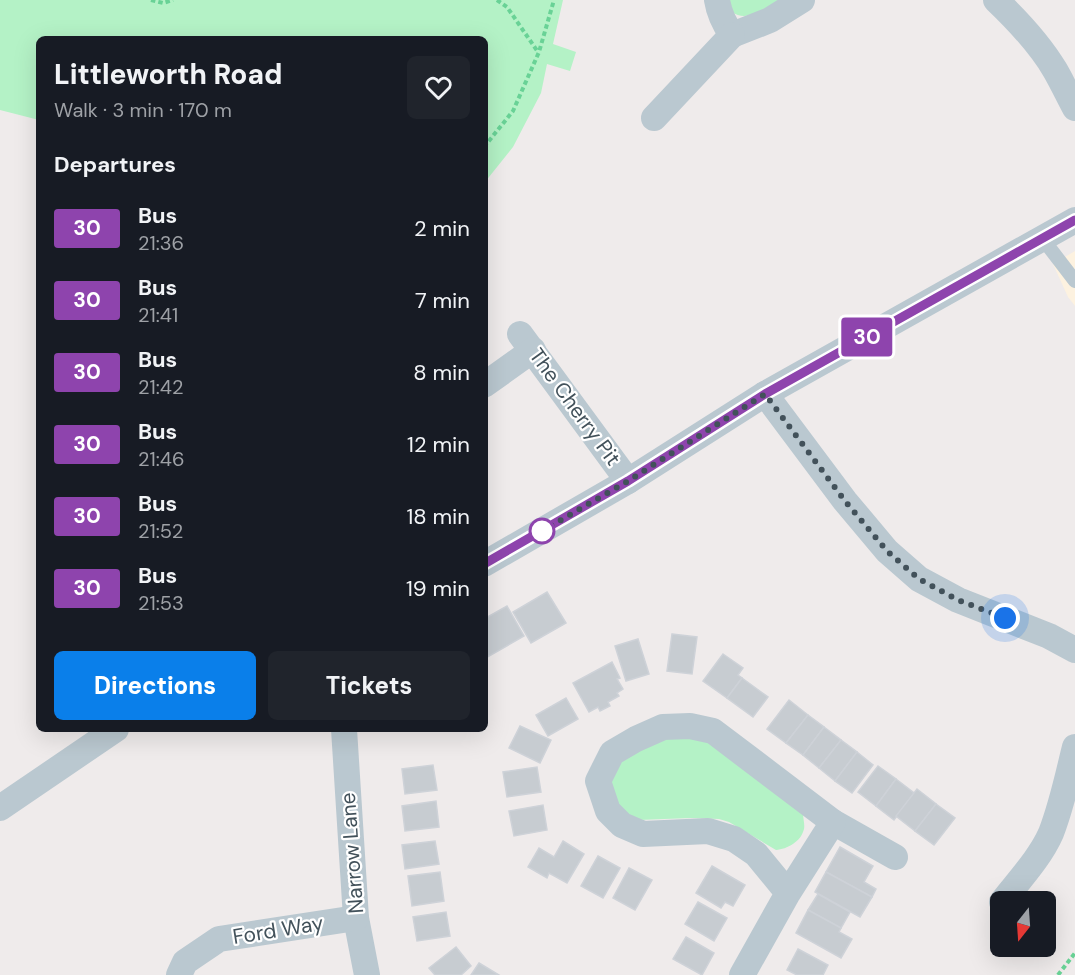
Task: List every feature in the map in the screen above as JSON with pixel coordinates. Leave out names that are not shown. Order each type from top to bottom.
[{"type":"street","points":[[717,0],[725,25],[732,35]]},
{"type":"street","points":[[654,118],[732,35],[770,20],[802,0]]},
{"type":"street","points":[[996,0],[1038,45],[1055,69],[1075,108]]},
{"type":"street","points":[[488,562],[628,481],[765,394],[1075,220]]},
{"type":"street","name":"The Cherry Pit","points":[[488,381],[527,342],[628,481]]},
{"type":"street","points":[[765,394],[845,501],[887,551],[919,579],[958,600],[1049,636],[1075,650]]},
{"type":"street","points":[[788,893],[756,854],[734,839],[708,831],[643,834],[622,825],[608,811],[598,781],[612,753],[663,727],[690,726],[713,730],[832,822],[896,857]]},
{"type":"street","points":[[0,808],[112,732]]},
{"type":"street","name":"Narrow Lane","points":[[345,732],[356,918],[367,975]]},
{"type":"street","points":[[1010,891],[1038,856],[1050,833],[1075,747]]},
{"type":"street","points":[[742,975],[788,893],[832,822]]},
{"type":"street","name":"Ford Way","points":[[179,975],[185,962],[219,939],[356,918]]},
{"type":"lane","points":[[1042,238],[1075,281]]},
{"type":"path","points":[[151,0],[163,3],[173,0]]},
{"type":"path","points":[[497,0],[507,7],[539,52]]},
{"type":"path","points":[[488,142],[513,111],[539,52],[554,0]]},
{"type":"path","points":[[1058,975],[1075,952]]},
{"type":"shaded area","points":[[1075,251],[1075,306],[1068,297],[1053,264]]},
{"type":"green space","points":[[0,0],[563,0],[553,44],[576,52],[570,71],[547,64],[541,93],[513,147],[488,178],[488,36],[36,36],[36,119],[0,110]]},
{"type":"green space","points":[[722,0],[779,0],[756,13],[744,16],[732,12]]},
{"type":"green space","points":[[700,733],[803,813],[804,829],[797,841],[776,850],[729,822],[719,819],[638,820],[613,805],[605,773],[647,742]]},
{"type":"building","points":[[547,592],[566,623],[531,643],[513,612]]},
{"type":"building","points":[[507,606],[524,636],[488,657],[488,617]]},
{"type":"building","points":[[672,634],[697,637],[692,674],[667,671]]},
{"type":"building","points":[[638,639],[649,674],[626,681],[615,646]]},
{"type":"building","points":[[723,654],[743,668],[738,675],[742,678],[727,698],[703,681]]},
{"type":"building","points":[[612,662],[623,689],[617,693],[619,696],[608,702],[610,706],[600,711],[598,707],[589,712],[573,683]]},
{"type":"building","points":[[742,678],[768,697],[753,717],[727,698]]},
{"type":"building","points":[[566,698],[578,719],[548,736],[536,715]]},
{"type":"building","points":[[789,700],[808,715],[786,743],[767,729]]},
{"type":"building","points":[[808,715],[824,727],[803,755],[786,743]]},
{"type":"building","points":[[520,726],[551,740],[540,763],[509,748]]},
{"type":"building","points":[[824,727],[841,740],[819,768],[803,755]]},
{"type":"building","points":[[841,740],[857,752],[835,781],[819,768]]},
{"type":"building","points":[[857,752],[873,765],[852,793],[835,781]]},
{"type":"building","points":[[433,765],[437,790],[405,794],[402,769]]},
{"type":"building","points":[[878,766],[896,779],[876,806],[858,792]]},
{"type":"building","points":[[537,767],[541,792],[507,797],[503,772]]},
{"type":"building","points":[[896,779],[914,793],[894,820],[876,806]]},
{"type":"building","points":[[917,789],[936,804],[915,831],[896,816]]},
{"type":"building","points":[[436,801],[439,827],[405,831],[402,806]]},
{"type":"building","points":[[936,804],[955,818],[934,845],[915,831]]},
{"type":"building","points":[[543,805],[547,830],[514,836],[509,811]]},
{"type":"building","points":[[435,841],[439,864],[405,869],[402,845]]},
{"type":"building","points":[[563,841],[584,854],[567,883],[549,873],[547,878],[528,867],[539,848],[554,857]]},
{"type":"building","points":[[840,847],[873,866],[864,882],[876,889],[872,897],[826,872]]},
{"type":"building","points":[[598,856],[620,868],[603,898],[581,886]]},
{"type":"building","points":[[712,866],[745,885],[733,906],[725,902],[721,908],[696,893]]},
{"type":"building","points":[[629,868],[652,880],[635,910],[613,898]]},
{"type":"building","points":[[440,872],[444,901],[412,906],[408,876]]},
{"type":"building","points":[[826,872],[872,897],[860,917],[815,892]]},
{"type":"building","points":[[818,894],[850,912],[841,928],[808,910]]},
{"type":"building","points":[[698,902],[727,918],[714,941],[685,924]]},
{"type":"building","points":[[808,910],[841,928],[839,932],[852,939],[841,958],[796,933]]},
{"type":"building","points":[[446,912],[450,936],[417,941],[413,917]]},
{"type":"building","points":[[686,937],[714,953],[702,975],[673,959]]},
{"type":"building","points":[[456,947],[471,966],[461,975],[435,975],[429,968]]},
{"type":"building","points":[[798,949],[828,965],[823,975],[797,975],[787,970]]},
{"type":"building","points":[[479,963],[499,975],[471,975]]},
{"type":"bus line","name":"30","points":[[488,562],[628,481],[765,394],[1075,220]]},
{"type":"route","points":[[542,531],[628,481],[765,394],[845,501],[887,551],[919,579],[958,600],[1005,618]]}]
